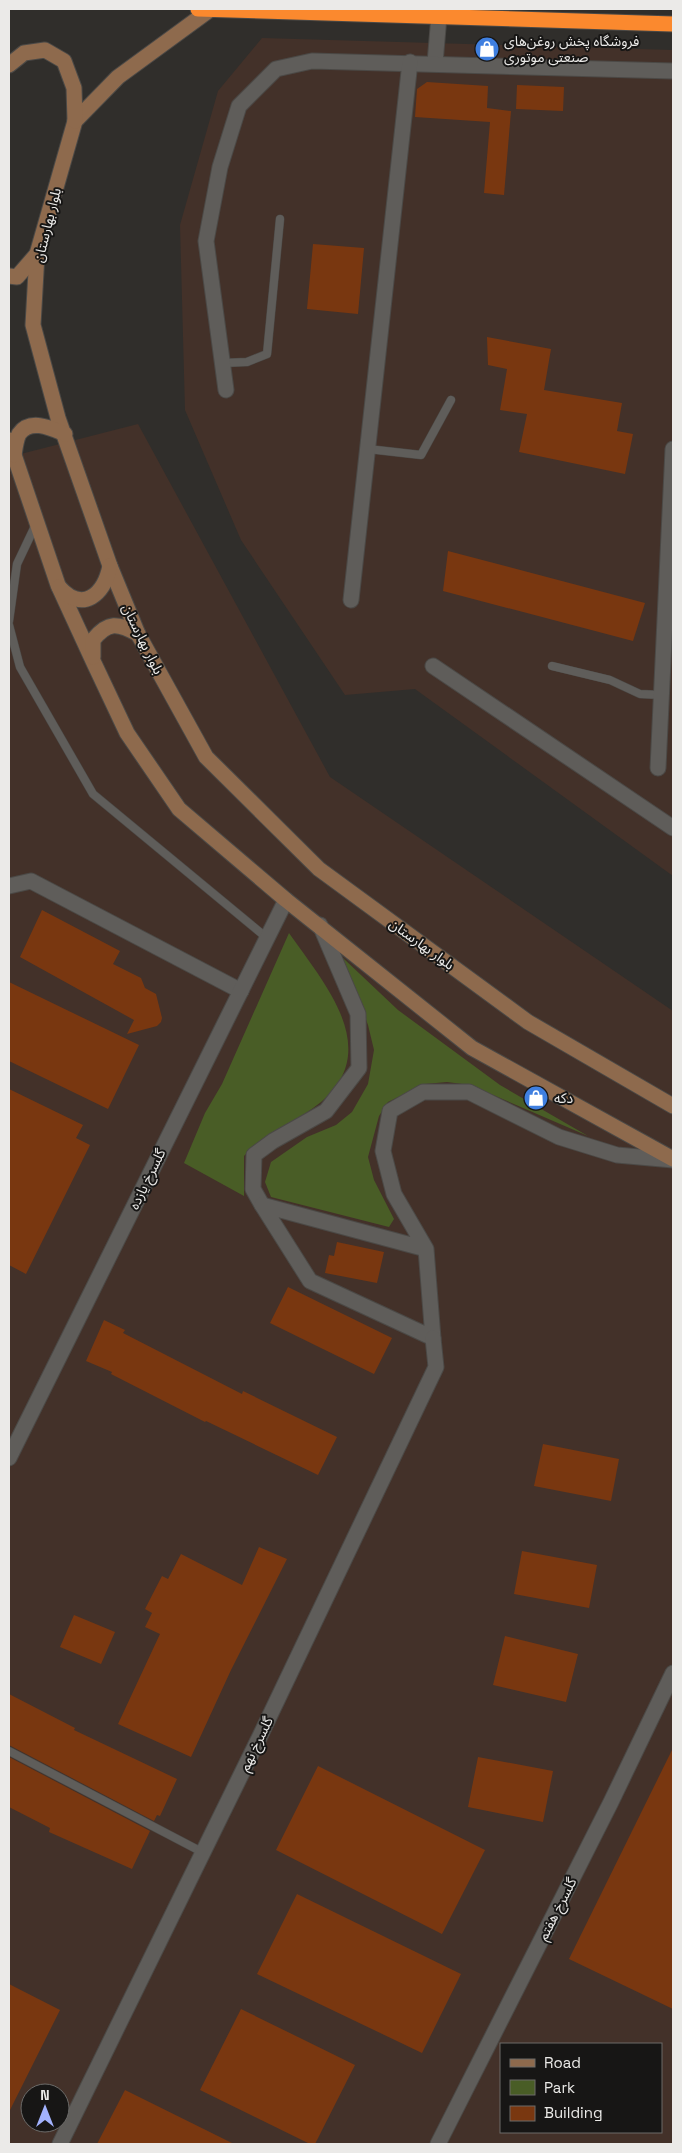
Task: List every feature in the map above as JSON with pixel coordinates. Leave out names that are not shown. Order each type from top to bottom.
[{"type":"highway","points":[[198,9],[673,24]]},
{"type":"street","points":[[74,120],[118,77],[211,9]]},
{"type":"street","points":[[435,63],[439,16]]},
{"type":"street","points":[[9,65],[24,53],[46,50],[64,61],[74,88],[74,120]]},
{"type":"street","points":[[226,390],[206,241],[220,167],[239,106],[276,69],[312,61],[410,62],[673,71]]},
{"type":"street","points":[[351,600],[410,62]]},
{"type":"street","name":"بلوار بهارستان","points":[[74,120],[37,254],[32,325],[64,434],[110,566],[138,634],[206,756],[319,869],[528,1022],[673,1106]]},
{"type":"street","points":[[9,276],[17,277],[37,254]]},
{"type":"street","points":[[13,456],[20,434],[32,425],[47,426],[64,434]]},
{"type":"street","points":[[9,440],[58,585],[127,733],[179,810],[286,900],[320,925],[472,1048],[673,1160]]},
{"type":"street","points":[[658,768],[671,540],[673,449]]},
{"type":"street","points":[[58,585],[67,595],[80,599],[92,597],[102,589],[110,566]]},
{"type":"street","points":[[93,661],[93,640],[107,627],[122,625],[138,634]]},
{"type":"street","points":[[433,666],[673,828]]},
{"type":"street","points":[[9,886],[31,881],[241,991]]},
{"type":"street","name":"گلسرخ یازده","points":[[9,1458],[286,900]]},
{"type":"street","points":[[320,925],[358,1014],[359,1068],[326,1111],[273,1141],[254,1155],[253,1189],[310,1281],[433,1338]]},
{"type":"street","points":[[426,1248],[394,1194],[383,1151],[390,1111],[423,1092],[469,1092],[559,1137],[617,1154],[673,1160]]},
{"type":"street","points":[[262,1205],[426,1248]]},
{"type":"street","name":"گلسرخ نهم","points":[[60,2144],[266,1725],[436,1367],[426,1248]]},
{"type":"street","name":"گلسرخ هفتم","points":[[438,2144],[611,1802],[673,1673]]},
{"type":"lane","points":[[223,364],[247,362],[267,354],[280,219]]},
{"type":"lane","points":[[368,450],[421,455],[450,400]]},
{"type":"lane","points":[[37,523],[17,564],[9,623],[20,667],[93,794],[267,938]]},
{"type":"lane","points":[[552,666],[610,680],[640,694],[661,695]]},
{"type":"lane","points":[[9,1751],[202,1852]]},
{"type":"shaded area","points":[[262,38],[673,50],[673,876],[415,689],[345,695],[241,540],[185,410],[180,225],[218,91]]},
{"type":"shaded area","points":[[138,424],[330,777],[673,1011],[673,2144],[9,2144],[9,457]]},
{"type":"green space","points":[[289,933],[331,994],[348,1038],[347,1060],[339,1082],[321,1102],[262,1140],[244,1156],[244,1196],[184,1163],[205,1113],[222,1084]]},
{"type":"green space","points":[[343,958],[398,1010],[500,1085],[588,1136],[470,1085],[447,1082],[425,1084],[388,1102],[379,1116],[368,1157],[374,1180],[394,1219],[389,1227],[271,1197],[265,1182],[271,1162],[307,1137],[336,1125],[352,1112],[368,1084],[374,1050],[368,1025]]},
{"type":"building","points":[[427,82],[488,86],[487,108],[511,111],[504,195],[484,193],[490,122],[415,117],[417,89]]},
{"type":"building","points":[[517,85],[564,87],[563,111],[516,109]]},
{"type":"building","points":[[313,244],[364,248],[358,314],[307,309]]},
{"type":"building","points":[[487,337],[551,349],[544,390],[622,403],[617,431],[633,434],[625,474],[519,452],[527,414],[500,410],[507,369],[488,365]]},
{"type":"building","points":[[448,551],[645,603],[633,641],[443,591]]},
{"type":"building","points":[[42,910],[120,951],[113,964],[141,978],[145,988],[156,994],[162,1018],[161,1022],[157,1026],[127,1034],[134,1020],[20,957]]},
{"type":"building","points":[[9,982],[139,1045],[108,1109],[9,1061]]},
{"type":"building","points":[[9,1089],[83,1125],[76,1138],[90,1145],[26,1274],[9,1265]]},
{"type":"building","points":[[337,1242],[384,1252],[377,1283],[325,1273],[329,1255],[334,1256]]},
{"type":"building","points":[[288,1287],[392,1338],[374,1374],[270,1323]]},
{"type":"building","points":[[104,1320],[125,1330],[123,1333],[242,1394],[243,1391],[337,1437],[318,1475],[205,1422],[111,1374],[112,1372],[86,1361]]},
{"type":"building","points":[[543,1444],[619,1459],[611,1501],[534,1486]]},
{"type":"building","points":[[259,1547],[287,1559],[231,1670],[191,1757],[118,1724],[160,1634],[145,1627],[152,1613],[145,1609],[162,1576],[168,1579],[181,1554],[242,1585]]},
{"type":"building","points":[[522,1551],[597,1565],[589,1608],[514,1594]]},
{"type":"building","points":[[74,1615],[115,1632],[101,1664],[60,1647]]},
{"type":"building","points":[[505,1636],[578,1654],[566,1702],[493,1685]]},
{"type":"building","points":[[9,1694],[75,1728],[74,1730],[177,1779],[160,1816],[157,1815],[154,1821],[9,1745]]},
{"type":"building","points":[[673,1748],[673,2009],[569,1959]]},
{"type":"building","points":[[9,1757],[150,1831],[132,1869],[49,1832],[50,1828],[9,1807]]},
{"type":"building","points":[[478,1757],[553,1771],[543,1822],[468,1807]]},
{"type":"building","points":[[318,1766],[485,1850],[442,1934],[276,1850]]},
{"type":"building","points":[[297,1894],[461,1974],[422,2053],[257,1974]]},
{"type":"building","points":[[9,1984],[60,2010],[24,2083],[20,2083],[20,2090],[9,2112]]},
{"type":"building","points":[[241,2009],[355,2065],[315,2144],[310,2144],[200,2090]]},
{"type":"building","points":[[125,2090],[234,2144],[97,2144]]},
{"type":"place","name":"فروشگاه پخش روغن‌های صنعتی موتوری","points":[[487,49]]},
{"type":"place","name":"دکه","points":[[536,1098]]}]
